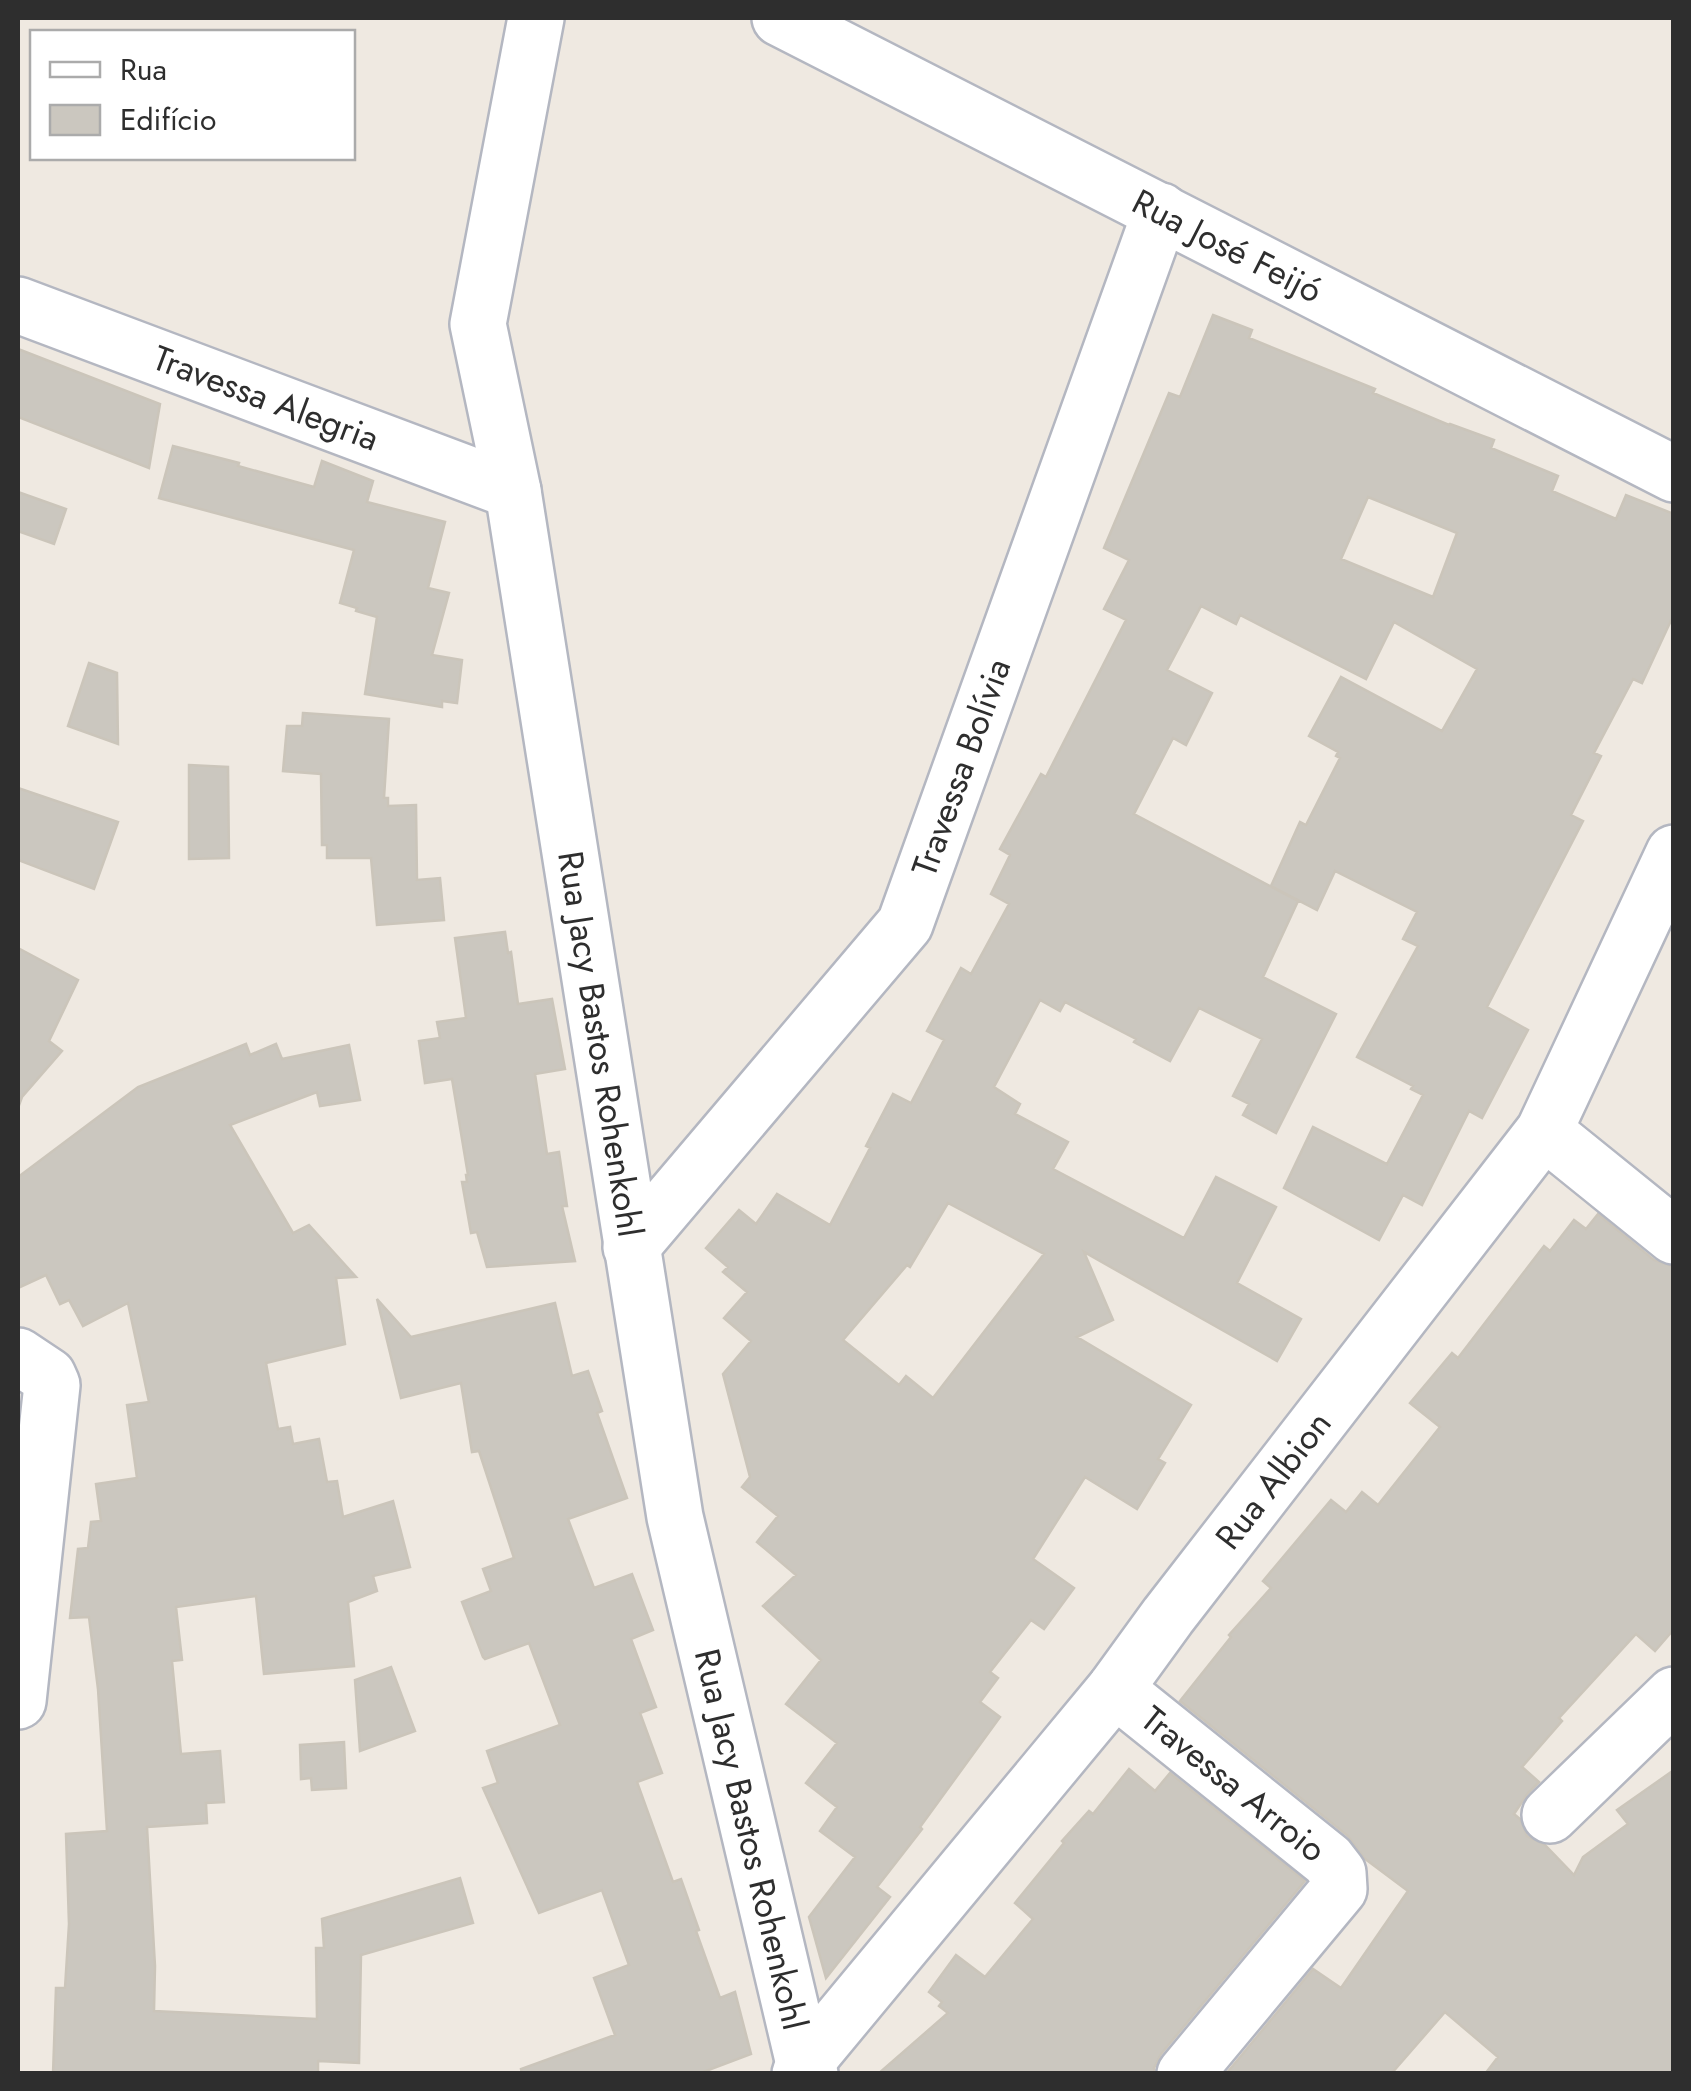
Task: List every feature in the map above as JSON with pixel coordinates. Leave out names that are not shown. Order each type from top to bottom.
[{"type":"street","name":"Rua Jacy Bastos Rohenkohl","points":[[536,18],[478,324],[513,491],[676,1518],[804,2070]]},
{"type":"street","name":"Rua José Feijó","points":[[780,18],[1674,474]]},
{"type":"street","name":"Travessa Bolívia","points":[[631,1247],[905,924],[1161,211]]},
{"type":"street","name":"Travessa Alegria","points":[[18,304],[513,491]]},
{"type":"street","name":"Rua Albion","points":[[804,2070],[1115,1690],[1168,1616],[1544,1131],[1674,853]]},
{"type":"street","points":[[1544,1131],[1674,1236]]},
{"type":"street","points":[[18,1700],[52,1385],[33,1366]]},
{"type":"street","name":"Travessa Arroio","points":[[1115,1690],[1328,1860],[1338,1873],[1339,1889],[1185,2074]]},
{"type":"street","points":[[1550,1815],[1674,1695]]},
{"type":"building","points":[[1213,315],[1252,330],[1249,338],[1375,389],[1373,393],[1449,425],[1494,440],[1491,448],[1558,476],[1552,491],[1616,519],[1626,495],[1674,514],[1674,614],[1642,683],[1633,679],[1594,753],[1601,756],[1571,815],[1583,821],[1487,1007],[1528,1030],[1482,1118],[1469,1111],[1422,1205],[1403,1195],[1379,1240],[1284,1188],[1313,1127],[1387,1164],[1423,1095],[1357,1057],[1418,946],[1403,939],[1417,912],[1335,871],[1317,910],[1271,886],[1300,822],[1306,825],[1340,758],[1336,756],[1338,752],[1309,736],[1341,677],[1442,731],[1477,669],[1394,622],[1366,679],[1240,615],[1236,624],[1201,606],[1167,670],[1212,693],[1186,745],[1173,738],[1134,814],[1298,901],[1263,977],[1336,1014],[1276,1133],[1243,1115],[1249,1104],[1233,1096],[1262,1039],[1199,1008],[1170,1061],[1065,1002],[1060,1011],[1040,1000],[994,1087],[1020,1104],[1015,1114],[1068,1142],[1053,1169],[1184,1238],[1216,1177],[1276,1207],[1237,1283],[1301,1319],[1277,1361],[1084,1252],[1113,1320],[1077,1337],[1191,1405],[1158,1459],[1165,1463],[1137,1509],[1085,1477],[1033,1559],[1074,1588],[1044,1629],[1031,1620],[990,1672],[998,1678],[980,1702],[1000,1717],[877,1887],[890,1897],[826,1978],[809,1917],[855,1857],[820,1831],[837,1807],[806,1783],[837,1743],[786,1704],[821,1660],[763,1606],[796,1575],[757,1542],[778,1516],[742,1487],[750,1477],[723,1374],[751,1341],[724,1318],[747,1292],[723,1272],[728,1267],[706,1248],[739,1210],[756,1224],[777,1194],[830,1225],[893,1094],[911,1103],[944,1040],[927,1031],[961,968],[971,974],[1009,904],[991,894],[1010,855],[1000,849],[1041,774],[1046,777],[1126,620],[1104,609],[1129,560],[1104,548],[1169,393],[1180,397]],"holes":[[[1368,497],[1457,533],[1433,597],[1341,559]],[[948,1203],[1044,1254],[933,1398],[906,1376],[899,1385],[843,1340],[907,1265],[910,1267]]]},
{"type":"building","points":[[18,349],[160,404],[149,468],[18,417]]},
{"type":"building","points":[[173,446],[314,487],[322,461],[373,481],[367,502],[445,522],[428,588],[449,593],[432,655],[462,660],[457,703],[442,701],[442,707],[365,694],[377,617],[340,603],[354,550],[159,498]]},
{"type":"building","points":[[18,492],[66,509],[54,544],[18,531]]},
{"type":"building","points":[[89,663],[117,673],[118,744],[68,726]]},
{"type":"building","points":[[303,713],[389,719],[384,798],[388,798],[388,806],[416,805],[417,880],[440,878],[444,920],[377,925],[371,858],[327,858],[327,845],[322,845],[321,774],[283,771],[287,726],[302,726]]},
{"type":"building","points":[[189,765],[228,767],[229,858],[189,859]]},
{"type":"building","points":[[18,788],[118,822],[94,889],[18,860]]},
{"type":"building","points":[[505,932],[518,1004],[552,999],[565,1069],[535,1074],[547,1154],[559,1152],[567,1206],[562,1206],[575,1261],[487,1267],[477,1232],[471,1233],[462,1182],[467,1182],[468,1175],[452,1079],[425,1083],[419,1041],[440,1038],[437,1022],[466,1018],[455,938]]},
{"type":"building","points":[[18,948],[78,980],[49,1041],[62,1051],[22,1097],[18,1108]]},
{"type":"building","points":[[246,1044],[250,1055],[276,1044],[282,1059],[349,1045],[360,1100],[320,1106],[317,1092],[230,1125],[293,1233],[309,1225],[356,1277],[336,1278],[345,1344],[266,1363],[278,1429],[290,1427],[293,1444],[319,1439],[327,1482],[337,1481],[343,1517],[393,1501],[410,1567],[373,1576],[377,1591],[348,1602],[354,1666],[264,1674],[256,1596],[176,1607],[182,1660],[172,1661],[181,1754],[220,1751],[224,1802],[206,1803],[207,1823],[147,1827],[154,2011],[317,2019],[316,1948],[324,1948],[322,1919],[460,1878],[473,1923],[361,1955],[359,2063],[318,2061],[318,2074],[53,2074],[56,1988],[65,1988],[69,1924],[66,1834],[107,1831],[89,1617],[70,1618],[78,1549],[88,1548],[91,1522],[101,1521],[96,1484],[137,1478],[127,1405],[149,1402],[128,1303],[83,1326],[69,1300],[60,1304],[46,1275],[18,1288],[18,1177],[138,1087]]},
{"type":"building","points":[[1598,1214],[1654,1260],[1674,1267],[1674,1629],[1655,1651],[1636,1634],[1559,1718],[1562,1721],[1522,1767],[1539,1782],[1514,1814],[1527,1836],[1545,1845],[1574,1875],[1583,1857],[1628,1824],[1617,1810],[1674,1770],[1674,2074],[1485,2074],[1498,2057],[1445,2012],[1391,2074],[1226,2074],[1313,1969],[1341,1988],[1408,1891],[1364,1858],[1348,1836],[1180,1701],[1229,1635],[1271,1588],[1263,1581],[1331,1500],[1346,1512],[1362,1492],[1378,1505],[1440,1427],[1410,1403],[1452,1353],[1458,1358],[1544,1246],[1550,1251],[1574,1220],[1586,1229]]},
{"type":"building","points":[[377,1299],[411,1337],[555,1303],[572,1376],[588,1371],[602,1411],[597,1413],[627,1498],[568,1519],[594,1588],[632,1574],[653,1630],[631,1639],[656,1707],[640,1713],[662,1773],[637,1782],[673,1882],[681,1879],[720,1998],[735,1992],[751,2054],[698,2074],[522,2074],[521,2069],[615,2035],[594,1978],[629,1965],[602,1890],[539,1913],[483,1788],[498,1783],[487,1751],[560,1725],[529,1643],[485,1659],[462,1602],[491,1591],[483,1569],[514,1558],[479,1451],[472,1452],[461,1383],[401,1398]]},
{"type":"building","points":[[391,1667],[415,1731],[360,1751],[355,1680]]},
{"type":"building","points":[[344,1742],[346,1788],[312,1790],[311,1778],[301,1779],[300,1745]]},
{"type":"building","points":[[1129,1769],[1155,1791],[1170,1773],[1305,1881],[1161,2054],[1155,2074],[878,2074],[948,2013],[929,1992],[956,1955],[985,1977],[1033,1919],[1015,1903],[1062,1841],[1089,1811],[1093,1814]]}]
